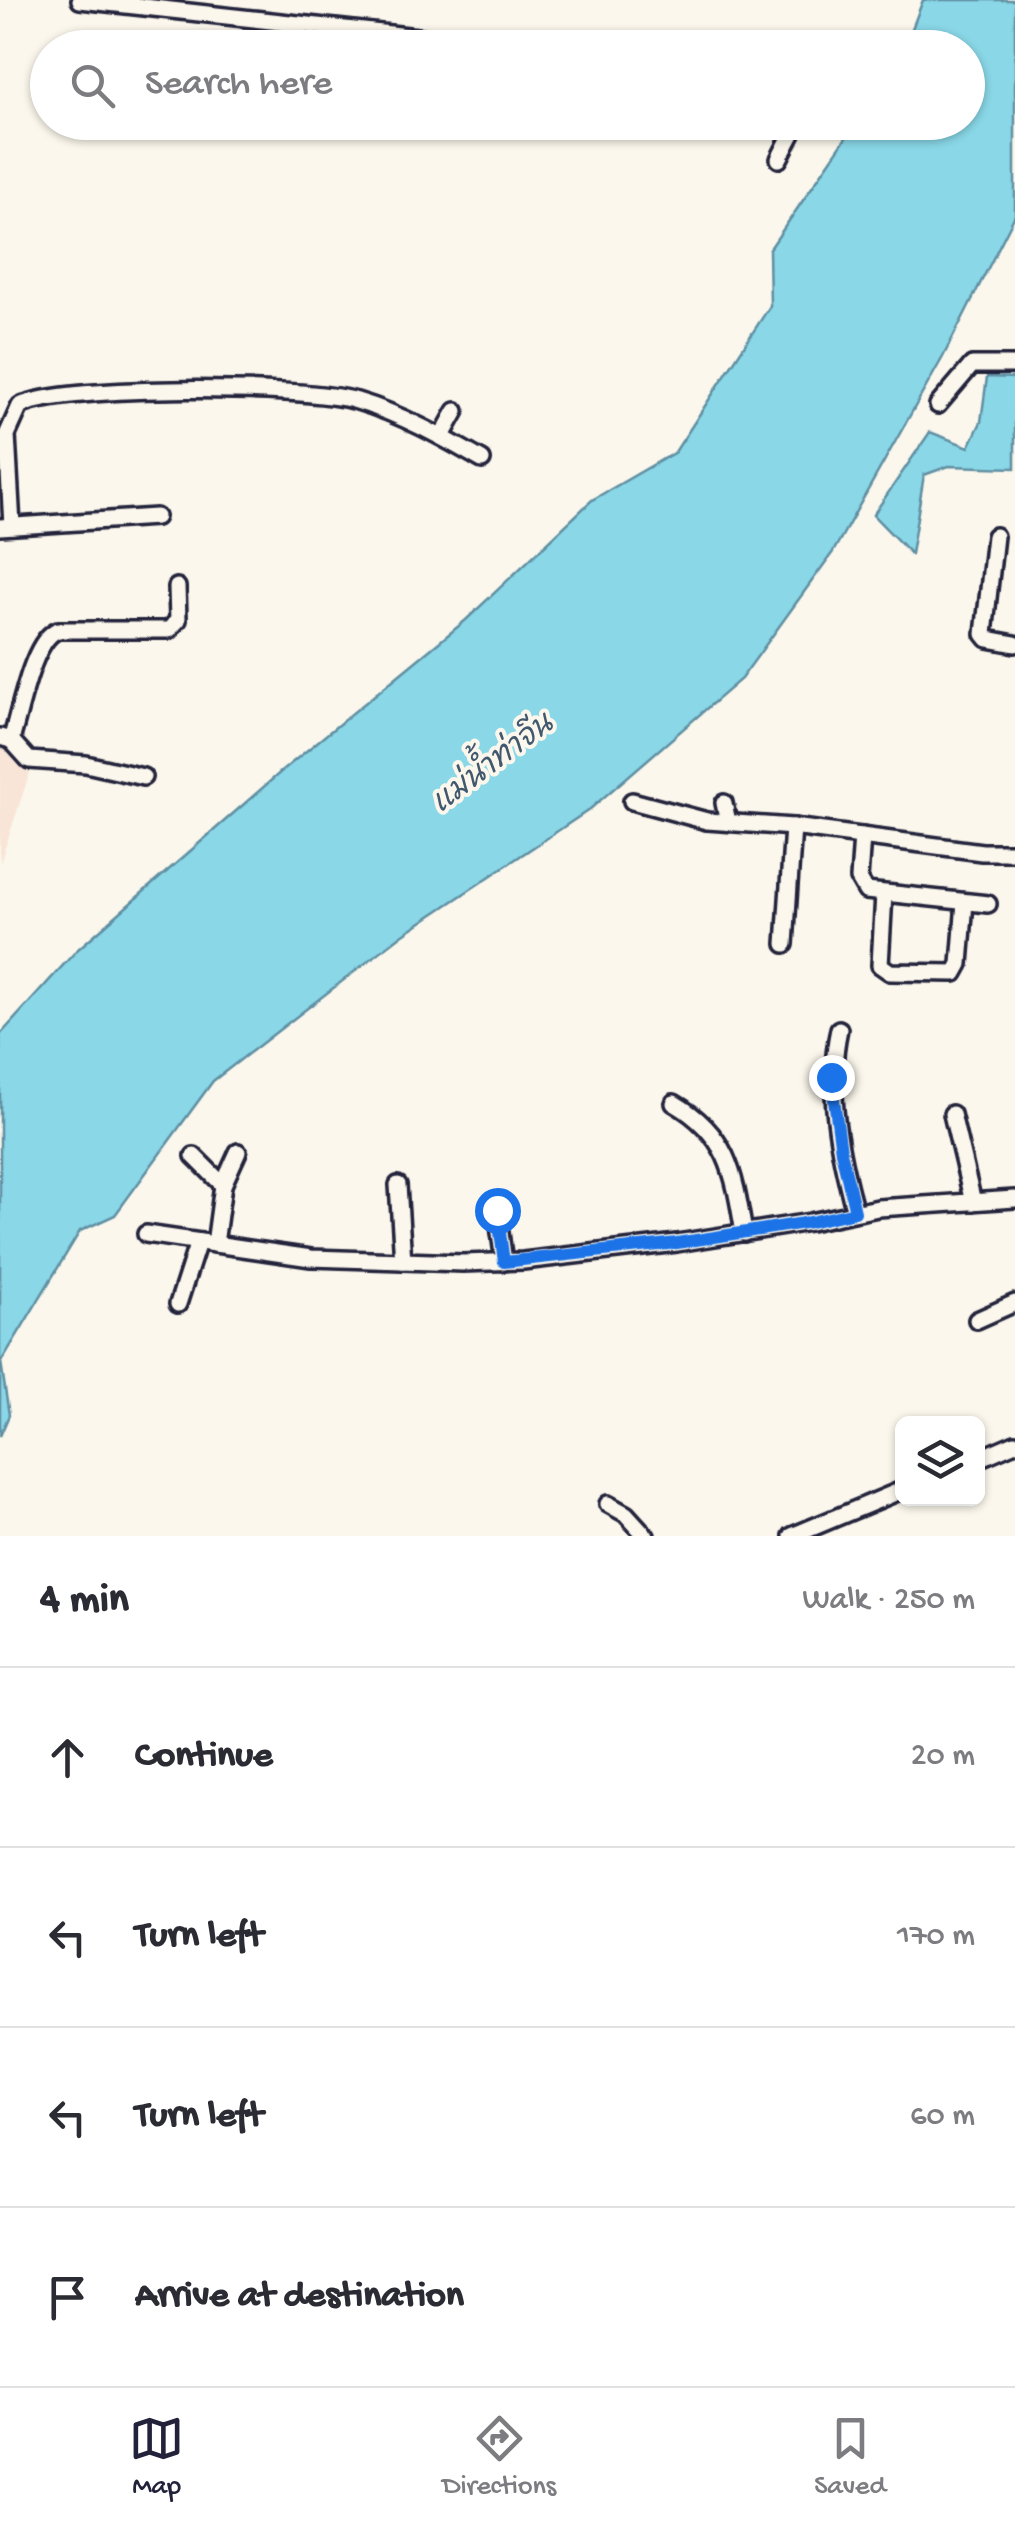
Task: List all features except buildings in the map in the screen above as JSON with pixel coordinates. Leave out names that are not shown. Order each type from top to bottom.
[{"type":"street","points":[[80,0],[354,30]]},
{"type":"street","points":[[780,159],[788,140]]},
{"type":"street","points":[[938,405],[972,366],[1015,365]]},
{"type":"street","points":[[156,517],[6,526],[7,435],[14,414],[28,403],[126,392],[330,396],[380,408],[442,436],[482,460]]},
{"type":"street","points":[[442,436],[456,412]]},
{"type":"street","points":[[995,536],[984,634],[988,639],[1015,644]]},
{"type":"street","points":[[143,778],[86,764],[29,760],[5,739],[37,651],[49,634],[58,630],[169,630],[178,620],[177,587]]},
{"type":"street","points":[[632,801],[728,822],[982,852],[1015,852]]},
{"type":"street","points":[[724,802],[728,822]]},
{"type":"street","points":[[785,944],[793,828]]},
{"type":"street","points":[[862,836],[861,886],[866,891],[988,904]]},
{"type":"street","points":[[884,894],[880,965],[890,972],[955,974],[960,964],[966,902]]},
{"type":"street","points":[[839,1029],[831,1077],[841,1151],[855,1212]]},
{"type":"street","points":[[674,1102],[696,1116],[726,1156],[734,1172],[744,1232]]},
{"type":"street","points":[[952,1114],[973,1202]]},
{"type":"street","points":[[215,1244],[223,1185],[238,1152]]},
{"type":"street","points":[[194,1156],[223,1185]]},
{"type":"street","points":[[398,1186],[403,1261]]},
{"type":"street","points":[[146,1234],[311,1258],[504,1262],[744,1232],[855,1212],[1015,1200]]},
{"type":"street","points":[[497,1210],[504,1262]]},
{"type":"street","points":[[178,1304],[198,1242]]},
{"type":"street","points":[[977,1320],[1015,1303]]},
{"type":"street","points":[[985,1457],[1013,1448]]},
{"type":"street","points":[[792,1536],[895,1493]]},
{"type":"street","points":[[608,1504],[626,1514],[646,1536]]},
{"type":"shaded area","points":[[0,738],[36,754],[0,863]]},
{"type":"water","name":"แม่น้ำท่าจีน","points":[[923,0],[1015,0],[1015,215],[943,357],[833,552],[741,679],[589,810],[402,935],[213,1081],[115,1215],[80,1231],[1,1362],[9,1415],[0,1436],[0,1035],[77,950],[283,770],[466,620],[592,500],[675,452],[770,306],[769,250],[844,140],[985,140],[985,30],[912,30]]},
{"type":"water","points":[[987,377],[1015,378],[1015,468],[949,466],[924,475],[911,554],[873,515],[930,432],[969,447],[981,422]]},
{"type":"route","points":[[497,1210],[504,1262],[677,1243],[855,1212],[846,1181],[831,1077]]}]
